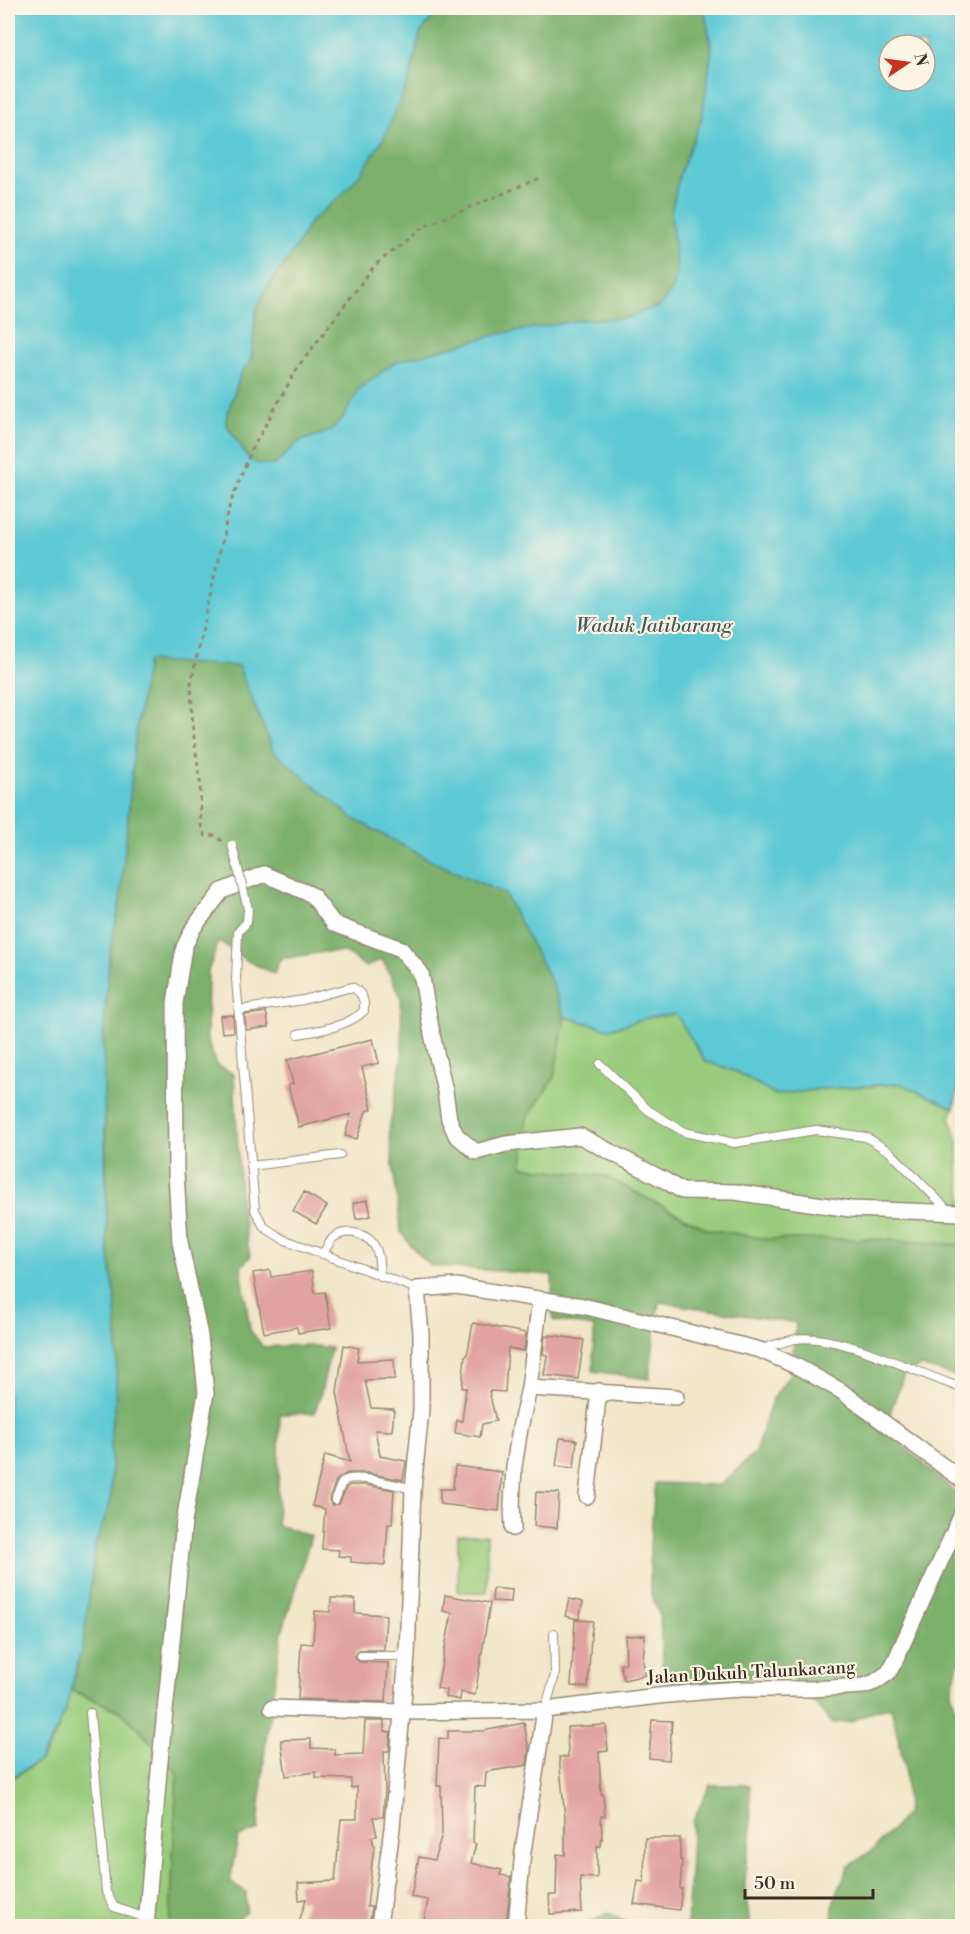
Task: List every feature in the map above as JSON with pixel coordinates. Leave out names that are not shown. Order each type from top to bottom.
[{"type":"street","points":[[146,1922],[184,1522],[206,1394],[200,1336],[180,1242],[176,1173],[175,1003],[184,947],[194,927],[222,891],[264,874],[312,895],[334,924],[401,949],[421,973],[445,1091],[448,1119],[456,1135],[476,1152],[515,1142],[580,1136],[682,1191],[735,1192],[850,1209],[957,1213]]},
{"type":"street","points":[[379,1926],[392,1828],[407,1656],[413,1489],[421,1410],[421,1335],[417,1289],[456,1286],[583,1306],[760,1350],[841,1390],[963,1480]]},
{"type":"street","points":[[513,1528],[514,1467],[529,1388],[540,1300]]},
{"type":"street","points":[[529,1388],[676,1396]]},
{"type":"street","points":[[588,1496],[599,1391]]},
{"type":"street","name":"Jalan Dukuh Talunkacang","points":[[272,1708],[403,1712],[545,1710],[742,1689],[864,1686],[888,1673],[894,1663],[963,1514]]},
{"type":"street","points":[[516,1926],[523,1851],[545,1710]]},
{"type":"lane","points":[[232,845],[248,909],[246,921],[238,932],[236,979],[255,1210],[264,1227],[283,1239],[417,1289]]},
{"type":"lane","points":[[238,1010],[303,1000],[352,987],[360,992],[364,1002],[364,1011],[355,1018],[331,1027],[298,1034]]},
{"type":"lane","points":[[600,1064],[648,1110],[684,1132],[735,1143],[816,1130],[866,1137],[890,1152],[957,1213]]},
{"type":"lane","points":[[250,1167],[340,1155]]},
{"type":"lane","points":[[322,1254],[333,1239],[345,1233],[357,1232],[372,1242],[377,1251],[380,1276]]},
{"type":"lane","points":[[760,1350],[797,1339],[824,1339],[963,1388]]},
{"type":"lane","points":[[335,1500],[343,1481],[349,1478],[413,1489]]},
{"type":"lane","points":[[545,1710],[555,1675],[554,1633]]},
{"type":"lane","points":[[362,1656],[407,1656]]},
{"type":"lane","points":[[90,1713],[106,1892],[114,1907],[146,1922]]},
{"type":"path","points":[[232,845],[222,842],[215,836],[206,836],[203,832],[200,781],[193,731],[191,683],[230,504],[251,451],[298,367],[375,265],[423,227],[540,178]]},
{"type":"green space","points":[[447,8],[704,8],[712,51],[702,118],[680,173],[671,213],[677,273],[673,289],[660,306],[626,318],[582,320],[499,334],[360,388],[343,418],[330,431],[298,442],[275,465],[257,464],[248,458],[226,424],[226,417],[241,373],[251,360],[256,311],[266,289],[295,249],[310,222],[343,194],[411,74],[420,33],[436,13]]},
{"type":"green space","points":[[147,661],[238,666],[274,752],[432,861],[505,894],[552,983],[565,1017],[554,1078],[526,1120],[523,1167],[604,1176],[707,1229],[767,1239],[872,1239],[962,1245],[962,1378],[921,1366],[904,1374],[890,1413],[887,1431],[962,1496],[962,1659],[958,1664],[951,1692],[962,1728],[962,1926],[832,1926],[833,1903],[848,1867],[874,1849],[907,1813],[905,1768],[891,1707],[875,1710],[851,1722],[832,1723],[791,1676],[756,1676],[707,1687],[663,1681],[660,1617],[650,1591],[650,1546],[655,1483],[720,1485],[755,1453],[772,1400],[791,1373],[796,1323],[659,1302],[649,1379],[593,1371],[594,1327],[553,1320],[552,1275],[431,1266],[401,1232],[389,1131],[402,1056],[401,997],[382,959],[366,967],[344,952],[325,952],[280,959],[274,974],[244,959],[219,941],[208,971],[207,1040],[216,1065],[234,1074],[241,1208],[250,1257],[241,1267],[250,1330],[263,1347],[308,1345],[331,1348],[314,1413],[280,1414],[277,1525],[311,1536],[282,1632],[265,1747],[258,1830],[238,1837],[230,1882],[246,1892],[246,1912],[228,1926],[170,1926],[177,1773],[140,1730],[120,1711],[71,1690],[84,1639],[95,1546],[111,1500],[111,1426],[115,1408],[117,1358],[116,1306],[107,1241],[104,1025],[109,956],[120,900],[136,731]]},
{"type":"green space","points":[[676,1014],[705,1061],[737,1072],[776,1095],[820,1089],[901,1084],[954,1108],[950,1117],[958,1141],[958,1169],[962,1195],[962,1245],[872,1239],[767,1239],[707,1229],[604,1176],[523,1167],[526,1120],[554,1078],[565,1017],[609,1029],[647,1018]]},
{"type":"green space","points":[[458,1535],[487,1535],[487,1592],[458,1592]]},
{"type":"green space","points":[[71,1690],[120,1711],[140,1730],[177,1773],[170,1926],[8,1926],[8,1780],[33,1766],[46,1752],[59,1726]]},
{"type":"green space","points":[[710,1785],[750,1785],[751,1838],[746,1861],[745,1888],[750,1926],[583,1926],[608,1913],[629,1924],[687,1925],[693,1821]]},
{"type":"water","name":"Waduk Jatibarang","points":[[8,8],[447,8],[436,13],[420,33],[411,74],[384,138],[362,172],[343,194],[310,222],[295,249],[266,289],[256,311],[251,360],[241,373],[226,417],[226,424],[248,458],[258,464],[275,465],[298,442],[330,431],[343,418],[360,388],[395,362],[499,334],[582,320],[626,318],[660,306],[673,289],[677,273],[671,213],[680,173],[702,118],[712,49],[704,8],[962,8],[962,1068],[954,1108],[901,1084],[820,1089],[776,1095],[737,1072],[705,1061],[676,1014],[647,1018],[609,1029],[565,1017],[552,983],[505,894],[432,861],[354,819],[274,752],[238,666],[147,661],[136,731],[120,901],[109,956],[103,1041],[107,1241],[116,1306],[117,1358],[115,1408],[111,1426],[111,1500],[95,1546],[84,1639],[65,1711],[39,1761],[8,1780]]},
{"type":"building","points":[[266,1012],[269,1027],[246,1030],[245,1015]]},
{"type":"building","points":[[233,1015],[234,1032],[222,1033],[220,1016]]},
{"type":"building","points":[[373,1039],[379,1063],[362,1067],[372,1109],[366,1111],[357,1139],[345,1136],[351,1114],[299,1127],[288,1085],[293,1084],[287,1060]]},
{"type":"building","points":[[304,1192],[327,1206],[316,1224],[293,1211]]},
{"type":"building","points":[[368,1200],[371,1216],[356,1219],[353,1203]]},
{"type":"building","points":[[270,1270],[271,1277],[312,1271],[315,1293],[325,1292],[331,1328],[298,1333],[297,1327],[264,1333],[253,1273]]},
{"type":"building","points":[[473,1323],[526,1333],[524,1351],[508,1348],[505,1392],[489,1391],[496,1421],[482,1424],[480,1437],[455,1433],[457,1420],[462,1421],[466,1388],[462,1388],[465,1356],[467,1356]]},
{"type":"building","points":[[550,1335],[584,1340],[578,1379],[544,1375],[547,1355],[543,1354],[545,1336],[550,1337]]},
{"type":"building","points":[[344,1345],[359,1348],[357,1361],[394,1359],[395,1379],[365,1380],[371,1408],[394,1409],[392,1431],[375,1430],[380,1456],[406,1461],[403,1480],[366,1473],[347,1473],[336,1481],[329,1500],[332,1505],[339,1504],[346,1488],[350,1485],[394,1490],[392,1524],[388,1524],[385,1565],[351,1562],[351,1557],[338,1556],[339,1550],[322,1549],[325,1509],[312,1506],[325,1455],[350,1462],[337,1392]]},
{"type":"building","points":[[560,1438],[577,1440],[574,1468],[556,1466]]},
{"type":"building","points":[[455,1466],[502,1472],[499,1511],[440,1504],[440,1489],[453,1489]]},
{"type":"building","points":[[536,1492],[559,1493],[557,1528],[534,1526]]},
{"type":"building","points":[[493,1588],[512,1590],[511,1602],[492,1601]]},
{"type":"building","points":[[445,1595],[490,1603],[475,1695],[461,1692],[460,1700],[445,1697],[446,1690],[437,1688],[452,1613],[443,1611]]},
{"type":"building","points":[[331,1598],[355,1599],[355,1613],[386,1615],[384,1650],[360,1650],[355,1655],[360,1662],[388,1663],[386,1702],[298,1699],[301,1643],[313,1644],[315,1611],[330,1612]]},
{"type":"building","points":[[569,1599],[583,1602],[579,1619],[565,1616]]},
{"type":"building","points":[[575,1620],[593,1621],[588,1687],[571,1686]]},
{"type":"building","points":[[645,1635],[643,1662],[646,1675],[624,1680],[620,1664],[626,1663],[625,1636]]},
{"type":"building","points":[[652,1720],[672,1721],[669,1760],[649,1758]]},
{"type":"building","points":[[365,1721],[384,1721],[384,1731],[391,1732],[389,1751],[384,1751],[383,1817],[373,1817],[377,1836],[372,1837],[374,1846],[367,1907],[372,1907],[369,1926],[298,1926],[306,1899],[299,1900],[298,1883],[335,1881],[341,1819],[357,1819],[357,1787],[351,1788],[351,1779],[316,1778],[316,1772],[286,1776],[281,1740],[311,1739],[311,1748],[335,1749],[335,1755],[363,1754]]},
{"type":"building","points":[[524,1723],[529,1750],[527,1765],[486,1772],[485,1787],[475,1786],[473,1843],[476,1844],[471,1863],[502,1870],[500,1875],[511,1877],[506,1926],[455,1926],[424,1921],[428,1900],[411,1897],[419,1857],[434,1860],[442,1834],[441,1786],[437,1786],[439,1738],[448,1739],[448,1731],[483,1731]]},
{"type":"building","points":[[606,1725],[608,1751],[599,1752],[601,1794],[603,1794],[605,1816],[601,1816],[601,1846],[597,1846],[597,1878],[580,1877],[582,1912],[550,1914],[549,1895],[556,1895],[557,1854],[565,1855],[565,1818],[559,1757],[568,1757],[567,1727]]},
{"type":"building","points":[[645,1838],[680,1838],[680,1860],[682,1860],[680,1889],[682,1889],[679,1910],[634,1904],[638,1881],[644,1882]]}]
